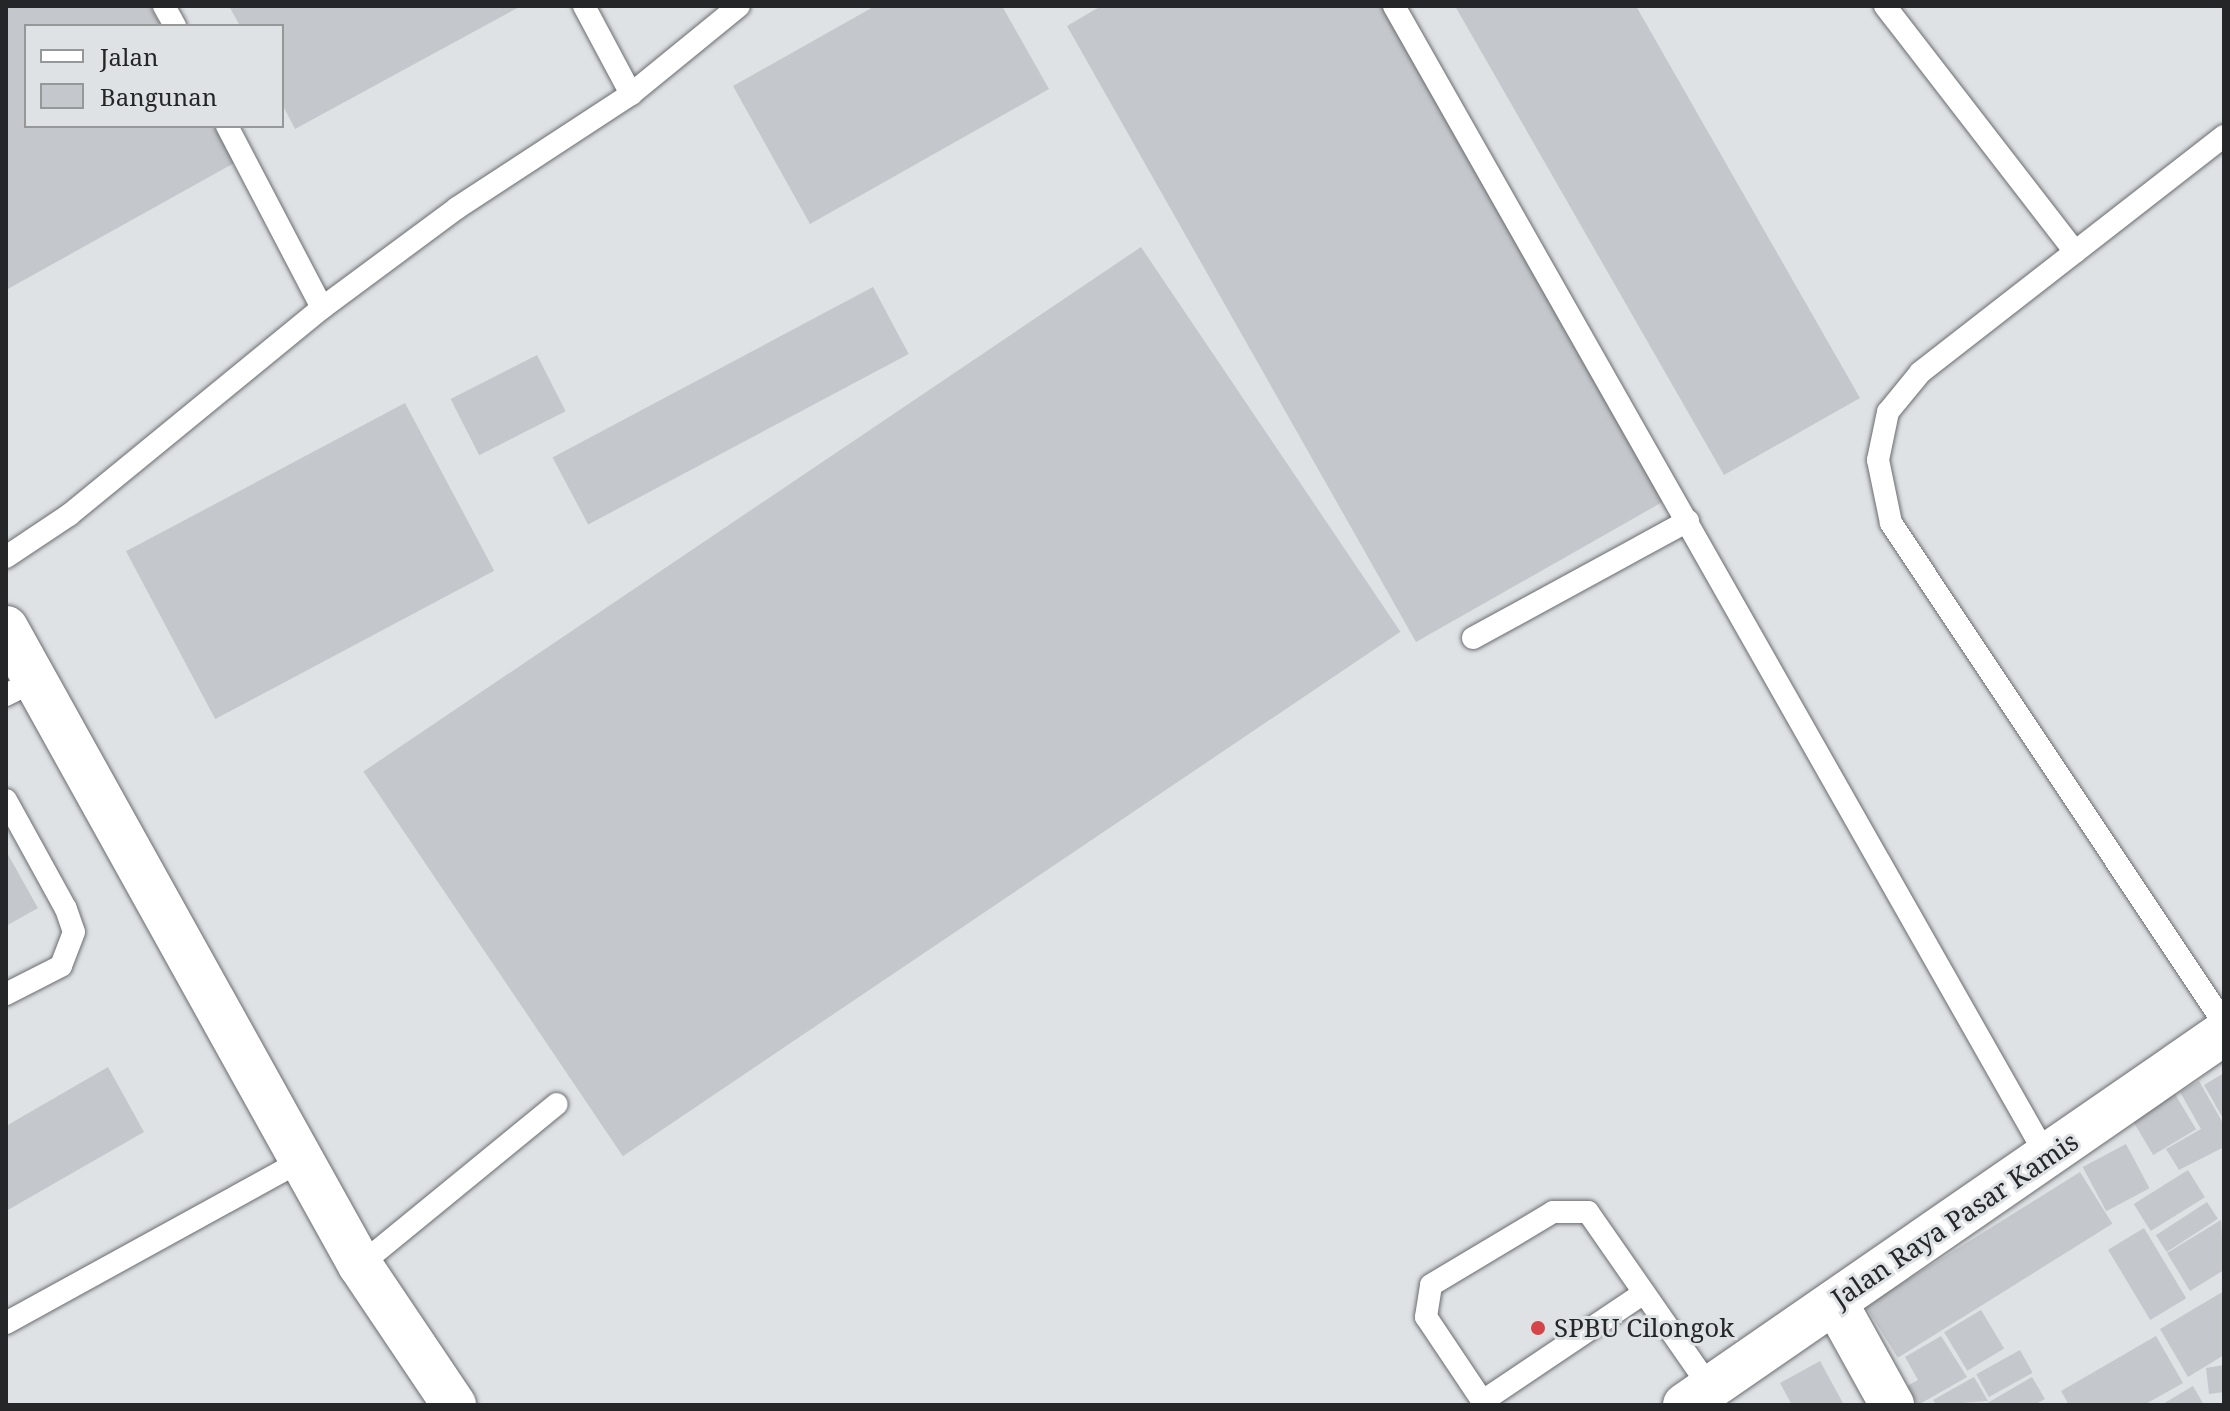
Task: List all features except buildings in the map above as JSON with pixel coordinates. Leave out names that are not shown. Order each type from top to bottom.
[{"type":"street","points":[[6,628],[19,688],[302,1160],[360,1265],[454,1405]]},
{"type":"street","name":"Jalan Raya Pasar Kamis","points":[[1706,1399],[1835,1302],[2224,1033]]},
{"type":"street","points":[[1835,1302],[1892,1405]]},
{"type":"lane","points":[[164,6],[174,24]]},
{"type":"lane","points":[[584,6],[631,94]]},
{"type":"lane","points":[[6,557],[69,515],[322,308],[457,208],[631,94],[739,6]]},
{"type":"lane","points":[[1394,6],[2047,1157]]},
{"type":"lane","points":[[1885,6],[2075,252]]},
{"type":"lane","points":[[228,128],[322,308]]},
{"type":"lane","points":[[2224,136],[1920,373],[1888,412],[1878,460],[1891,523],[2224,1023]]},
{"type":"lane","points":[[1473,638],[1688,521]]},
{"type":"lane","points":[[6,800],[74,932],[61,966],[6,994]]},
{"type":"lane","points":[[360,1265],[557,1104]]},
{"type":"lane","points":[[6,1323],[302,1160]]},
{"type":"lane","points":[[1644,1293],[1484,1403],[1426,1317],[1431,1285],[1553,1212],[1588,1212],[1644,1293],[1706,1399]]},
{"type":"place","name":"SPBU Cilongok","points":[[1538,1328]]}]
